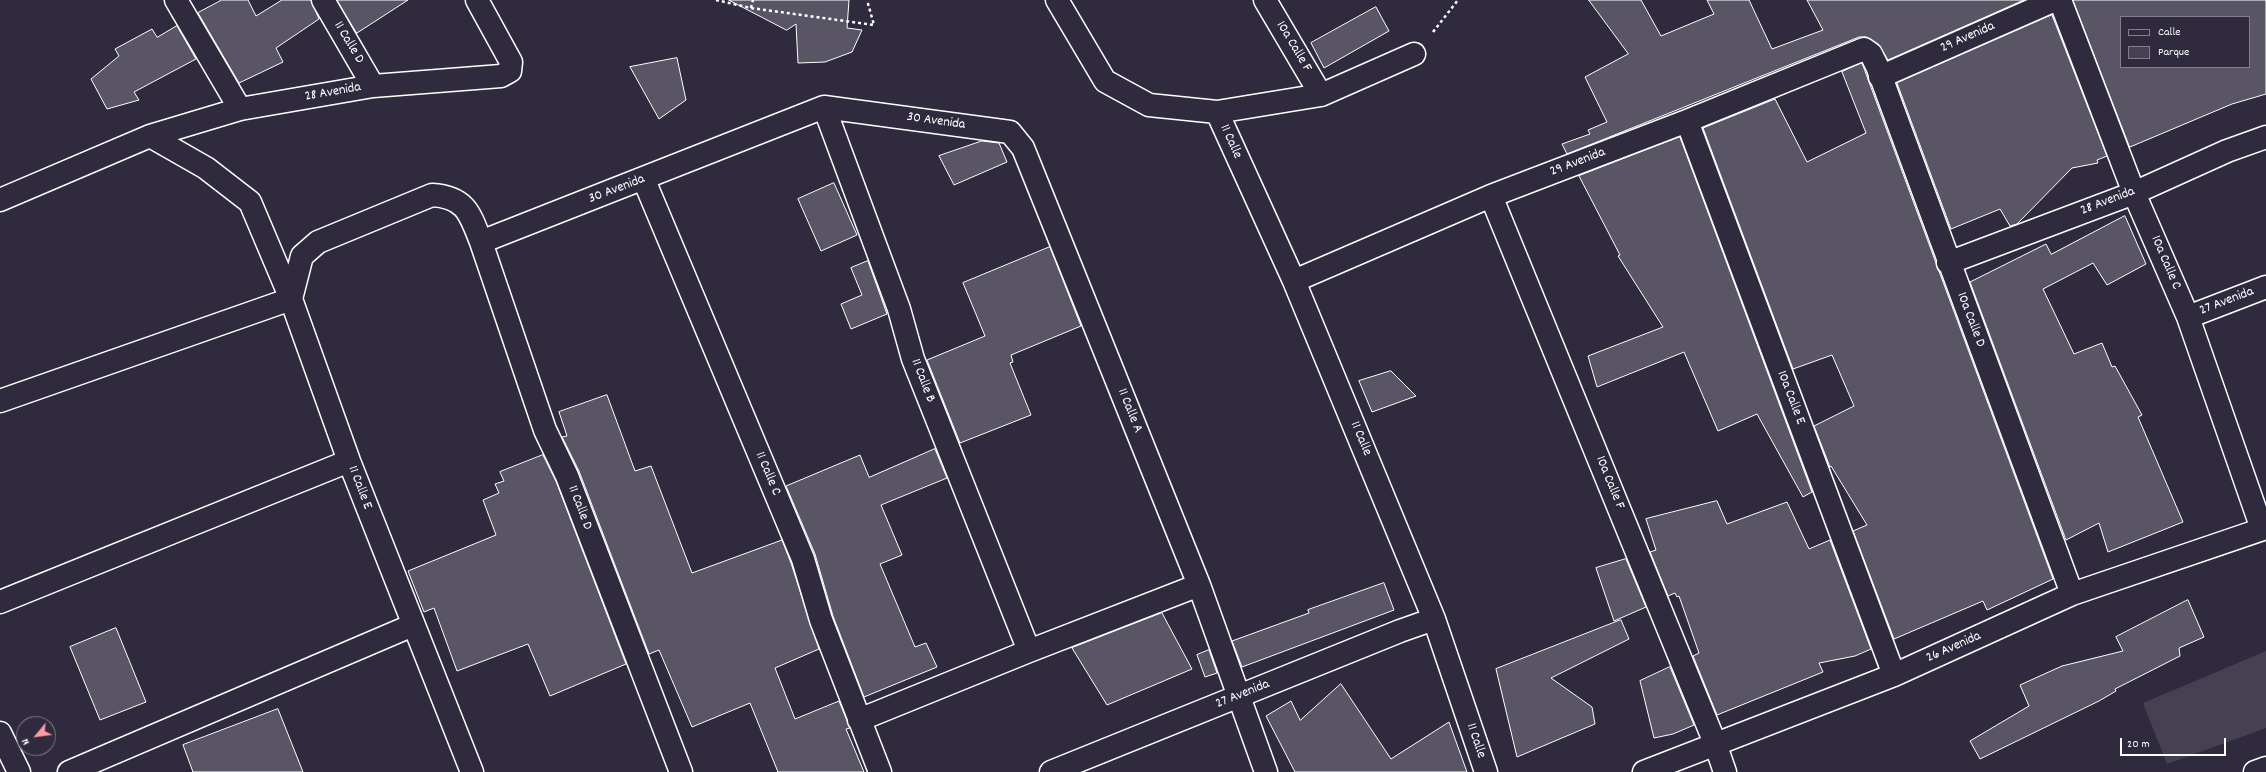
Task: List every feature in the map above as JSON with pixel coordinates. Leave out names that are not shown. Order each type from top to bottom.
[{"type":"street","points":[[176,0],[240,109]]},
{"type":"street","name":"11 Calle D","points":[[323,0],[373,86]]},
{"type":"street","name":"28 Avenida","points":[[0,200],[150,136],[240,109],[373,86],[501,76],[510,71],[511,62],[477,0]]},
{"type":"street","points":[[1057,0],[1105,81],[1149,105],[1217,112],[1321,95],[1414,54]]},
{"type":"street","name":"10a Calle F","points":[[1265,0],[1321,95]]},
{"type":"street","name":"29 Avenida","points":[[1880,77],[2056,0]]},
{"type":"street","name":"10a Calle C","points":[[2060,0],[2134,193],[2188,317],[2264,529]]},
{"type":"street","name":"29 Avenida","points":[[1294,281],[1491,196],[1686,121],[1864,49]]},
{"type":"street","name":"10a Calle D","points":[[1864,49],[1872,54],[1948,263],[2072,594]]},
{"type":"street","name":"30 Avenida","points":[[481,242],[644,180],[824,107],[1010,132]]},
{"type":"street","name":"11 Calle B","points":[[824,107],[899,309],[913,359],[1029,650]]},
{"type":"street","name":"11 Calle","points":[[1217,112],[1294,281],[1434,619],[1486,772]]},
{"type":"street","name":"10a Calle E","points":[[1686,121],[1894,675]]},
{"type":"street","name":"11 Calle A","points":[[1010,132],[1022,148],[1199,585],[1266,772]]},
{"type":"street","name":"11 Calle E","points":[[150,136],[206,168],[250,202],[291,299],[349,461],[472,772]]},
{"type":"street","name":"28 Avenida","points":[[1948,263],[2134,193],[2227,152],[2266,137]]},
{"type":"street","name":"11 Calle C","points":[[644,180],[803,559],[821,620],[880,772]]},
{"type":"street","points":[[0,401],[291,299],[302,256],[318,242],[432,195],[449,196],[470,213],[481,242]]},
{"type":"street","name":"10a Calle F","points":[[1491,196],[1715,743],[1725,772]]},
{"type":"street","name":"11 Calle D","points":[[481,242],[545,430],[566,476],[681,772]]},
{"type":"street","name":"27 Avenida","points":[[2188,317],[2266,287]]},
{"type":"street","points":[[0,602],[349,461]]},
{"type":"street","name":"26 Avenida","points":[[1644,772],[1715,743],[1894,675],[2072,594],[2264,529]]},
{"type":"street","points":[[859,720],[1029,650],[1199,585]]},
{"type":"street","name":"27 Avenida","points":[[1051,772],[1434,619]]},
{"type":"street","points":[[69,772],[413,625]]},
{"type":"street","points":[[0,733],[19,772]]},
{"type":"street","points":[[2255,772],[2266,768]]},
{"type":"path","points":[[716,0],[751,8],[874,25],[867,0]]},
{"type":"path","points":[[751,8],[753,0]]},
{"type":"path","points":[[1414,54],[1458,0]]},
{"type":"green space","points":[[2266,651],[2266,728],[2167,764],[2143,703]]},
{"type":"building","points":[[222,0],[248,0],[256,16],[282,0],[311,0],[319,19],[276,48],[283,62],[239,83],[198,13]]},
{"type":"building","points":[[337,0],[408,0],[357,33]]},
{"type":"building","points":[[729,0],[849,0],[847,28],[862,30],[852,52],[825,62],[798,63],[796,24],[787,30]]},
{"type":"building","points":[[1589,0],[1641,0],[1661,36],[1714,14],[1707,0],[1749,0],[1772,49],[1823,30],[1807,0],[2024,0],[1888,60],[1878,44],[1866,37],[1859,37],[1567,154],[1562,144],[1590,134],[1588,130],[1607,122],[1585,77],[1628,54]]},
{"type":"building","points":[[2073,0],[2266,0],[2266,94],[2232,104],[2130,147]]},
{"type":"building","points":[[1376,7],[1389,31],[1324,68],[1311,43]]},
{"type":"building","points":[[2052,15],[2107,156],[2097,160],[2098,163],[2072,168],[2017,224],[2010,226],[2000,209],[1951,229],[1897,83]]},
{"type":"building","points":[[177,26],[196,59],[134,92],[139,100],[107,109],[91,79],[119,56],[115,49],[152,29],[157,37]]},
{"type":"building","points":[[677,58],[686,100],[659,119],[630,67]]},
{"type":"building","points":[[1862,63],[2053,579],[1987,610],[1983,601],[1894,639],[1853,531],[1867,525],[1831,466],[1830,467],[1814,426],[1854,406],[1832,355],[1793,369],[1703,128],[1775,99],[1807,162],[1866,133],[1842,72]]},
{"type":"building","points":[[1680,137],[1812,492],[1803,497],[1757,414],[1718,431],[1684,352],[1597,387],[1588,356],[1663,327],[1618,256],[1620,255],[1579,176]]},
{"type":"building","points":[[982,141],[999,143],[1007,162],[954,185],[939,156]]},
{"type":"building","points":[[834,183],[857,235],[821,251],[798,199]]},
{"type":"building","points":[[2125,216],[2146,264],[2107,285],[2093,263],[2043,289],[2074,354],[2102,343],[2112,367],[2115,366],[2142,415],[2138,417],[2183,522],[2108,552],[2099,523],[2066,540],[1970,282],[2046,244],[2051,254]]},
{"type":"building","points":[[1050,247],[1081,326],[1011,355],[1013,362],[1010,363],[1031,415],[960,443],[927,360],[985,336],[963,283]]},
{"type":"building","points":[[868,261],[887,314],[851,329],[841,304],[862,295],[851,268]]},
{"type":"building","points":[[1391,371],[1416,396],[1372,412],[1359,381]]},
{"type":"building","points":[[607,395],[635,471],[651,466],[692,573],[782,540],[819,649],[775,668],[795,719],[839,701],[850,728],[846,729],[864,772],[778,772],[750,703],[692,727],[659,650],[649,654],[579,471],[562,437],[567,436],[559,412]]},
{"type":"building","points":[[935,449],[947,478],[881,505],[902,555],[880,564],[915,647],[926,643],[937,667],[864,697],[833,616],[815,554],[786,486],[860,455],[869,477]]},
{"type":"building","points":[[543,455],[556,481],[626,664],[550,696],[528,644],[457,671],[434,608],[424,612],[408,571],[496,535],[483,500],[499,493],[495,484],[504,481],[500,472]]},
{"type":"building","points":[[1717,501],[1727,524],[1787,502],[1809,549],[1830,540],[1871,649],[1855,656],[1819,663],[1823,672],[1717,715],[1693,656],[1699,653],[1679,596],[1677,597],[1675,593],[1668,596],[1650,552],[1656,550],[1646,519]]},
{"type":"building","points":[[1626,559],[1646,607],[1614,621],[1596,568]]},
{"type":"building","points":[[1384,583],[1394,610],[1242,667],[1232,641],[1309,613],[1308,610]]},
{"type":"building","points":[[2188,600],[2204,637],[2179,648],[2180,656],[2115,689],[2116,691],[2099,701],[1980,759],[1970,741],[2029,706],[2020,685],[2062,666],[2123,651],[2116,637]]},
{"type":"building","points":[[1162,613],[1192,669],[1107,705],[1072,648]]},
{"type":"building","points":[[1621,620],[1629,639],[1551,678],[1592,707],[1595,724],[1517,757],[1496,669]]},
{"type":"building","points":[[116,628],[146,702],[100,720],[70,647]]},
{"type":"building","points":[[1209,650],[1217,673],[1205,677],[1197,655]]},
{"type":"building","points":[[1670,667],[1694,725],[1673,734],[1654,738],[1640,681]]},
{"type":"building","points":[[1341,684],[1391,759],[1449,722],[1467,772],[1295,772],[1266,716],[1291,701],[1300,720]]},
{"type":"building","points":[[278,709],[303,772],[193,772],[183,745]]}]
